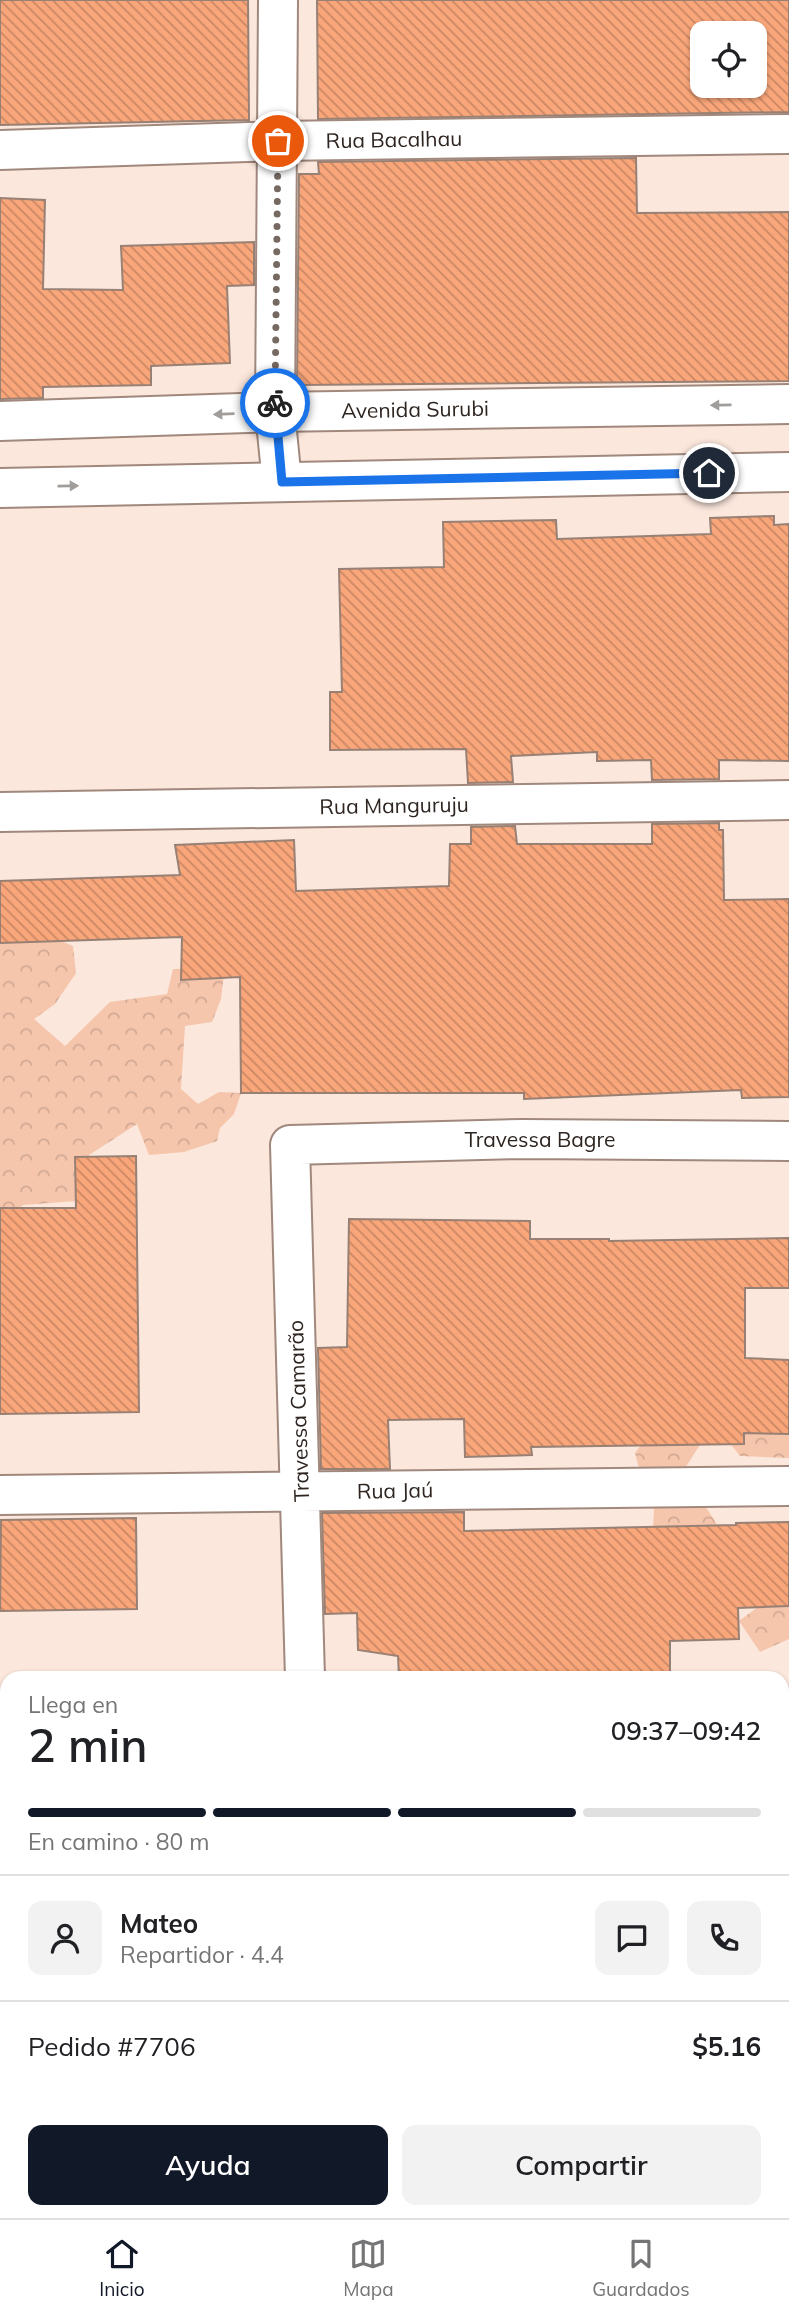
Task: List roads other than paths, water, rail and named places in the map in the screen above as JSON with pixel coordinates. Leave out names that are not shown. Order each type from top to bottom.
[{"type":"street","points":[[278,0],[275,412],[282,482]]},
{"type":"street","name":"Rua Bacalhau","points":[[0,150],[278,141],[789,134]]},
{"type":"street","name":"Avenida Surubi","points":[[0,421],[275,412],[789,404]]},
{"type":"street","points":[[0,488],[789,472]]},
{"type":"street","name":"Rua Manguruju","points":[[0,812],[789,800]]},
{"type":"street","name":"Travessa Bagre","points":[[290,1144],[522,1139],[789,1141]]},
{"type":"street","name":"Travessa Camarão","points":[[290,1144],[305,1671]]},
{"type":"street","name":"Rua Jaú","points":[[0,1495],[789,1486]]}]
